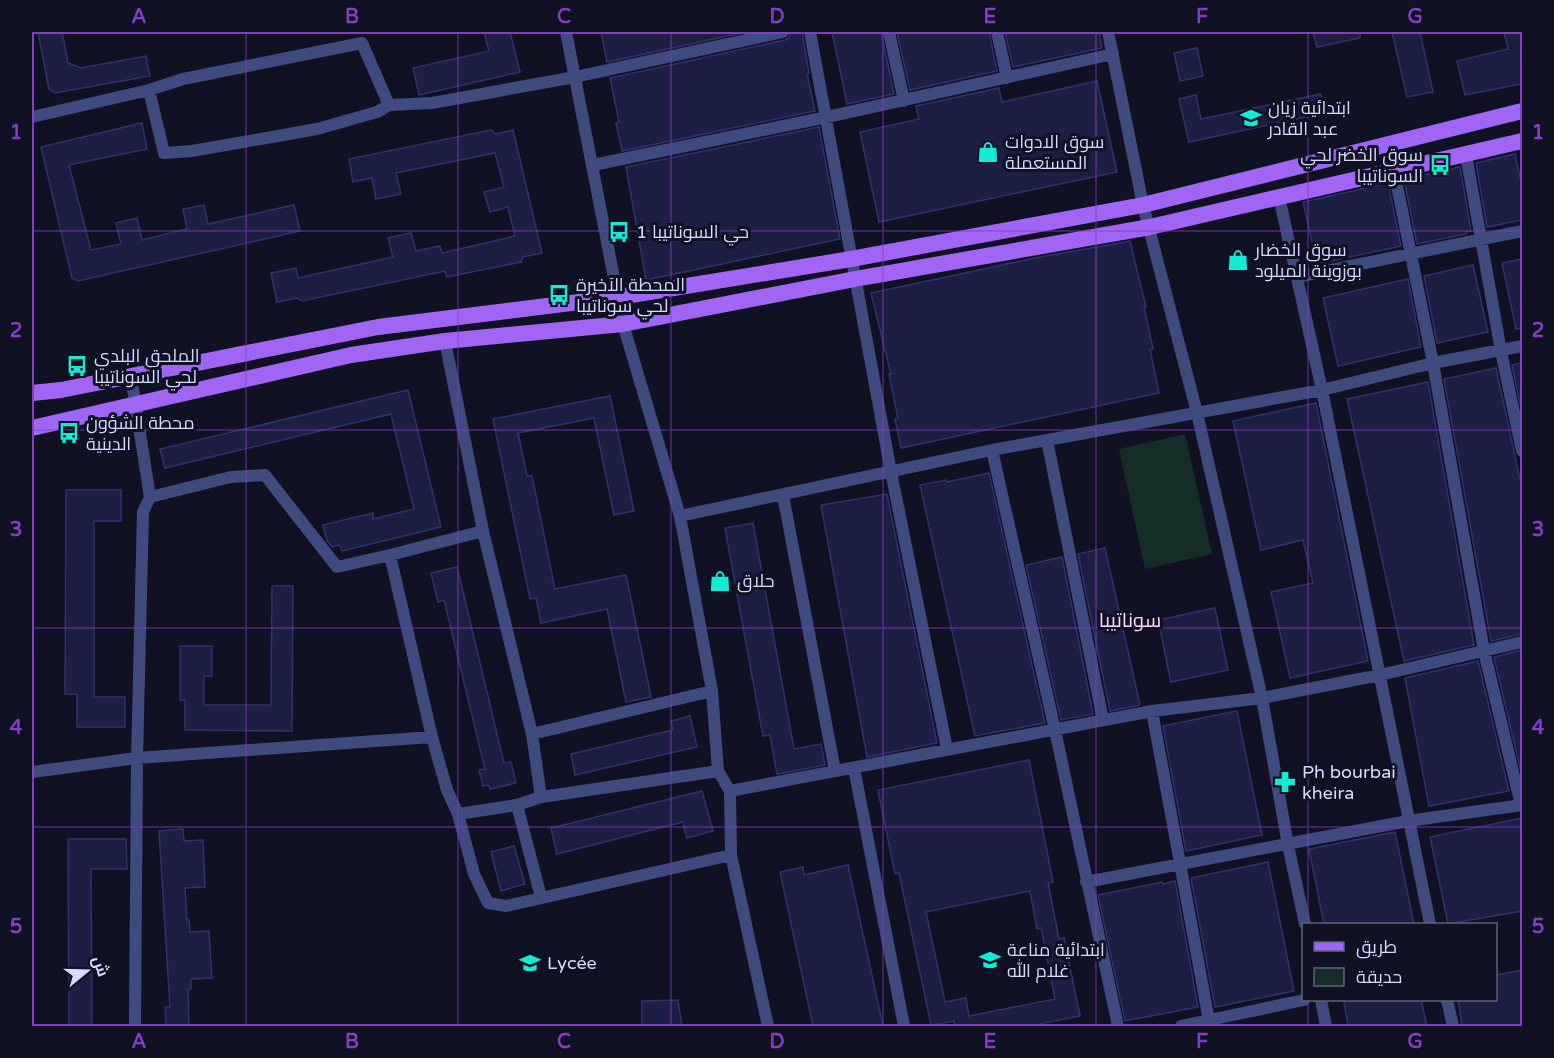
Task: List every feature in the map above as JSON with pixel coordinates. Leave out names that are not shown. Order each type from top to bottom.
[{"type":"main road","points":[[32,393],[61,390],[378,327],[619,297],[851,259],[1143,205],[1522,111]]},
{"type":"main road","points":[[32,428],[351,355],[446,341],[623,324],[855,279],[1150,227],[1522,141]]},
{"type":"street","points":[[566,32],[623,324],[680,516],[712,691],[718,771],[730,791],[731,855],[768,1026]]},
{"type":"street","points":[[149,90],[164,153],[317,129],[377,112],[389,105],[432,103],[575,77],[783,32]]},
{"type":"street","points":[[810,32],[891,472],[947,749]]},
{"type":"street","points":[[889,32],[904,101]]},
{"type":"street","points":[[997,32],[1007,78]]},
{"type":"street","points":[[1108,32],[1143,205],[1197,413],[1262,698],[1305,923]]},
{"type":"street","points":[[32,117],[149,90],[183,79],[362,43],[389,105]]},
{"type":"street","points":[[593,165],[904,101],[1113,54]]},
{"type":"street","points":[[1466,155],[1501,351],[1522,451]]},
{"type":"street","points":[[1086,882],[1408,821],[1522,805],[1484,651],[1433,363],[1394,171]]},
{"type":"street","points":[[1280,197],[1322,390],[1430,923]]},
{"type":"street","points":[[1297,277],[1522,231]]},
{"type":"street","points":[[446,341],[483,531],[532,734],[541,797]]},
{"type":"street","points":[[680,516],[992,450],[1322,390],[1433,363],[1522,346]]},
{"type":"street","points":[[131,376],[150,497],[142,512],[135,1026]]},
{"type":"street","points":[[1047,440],[1103,720]]},
{"type":"street","points":[[992,450],[1118,1026]]},
{"type":"street","points":[[150,497],[231,477],[265,475],[337,567],[483,531]]},
{"type":"street","points":[[783,495],[835,771]]},
{"type":"street","points":[[390,555],[432,737],[447,790],[458,814],[474,874],[488,903],[507,906],[731,855]]},
{"type":"street","points":[[730,791],[1152,711],[1262,698],[1380,675],[1522,642]]},
{"type":"street","points":[[532,734],[712,691]]},
{"type":"street","points":[[1152,711],[1209,1023]]},
{"type":"street","points":[[32,772],[137,758],[432,737]]},
{"type":"street","points":[[854,768],[904,1026]]},
{"type":"street","points":[[458,814],[517,805],[541,797],[718,771]]},
{"type":"street","points":[[517,805],[541,897]]},
{"type":"street","points":[[1181,1026],[1209,1023],[1302,1000]]},
{"type":"street","points":[[1321,1001],[1326,1026]]},
{"type":"street","points":[[1447,1001],[1453,1026]]},
{"type":"green space","points":[[1185,434],[1212,554],[1145,569],[1119,449]]},
{"type":"building","points":[[38,32],[62,32],[68,63],[81,68],[146,56],[150,76],[55,93],[49,89]]},
{"type":"building","points":[[484,32],[510,32],[520,72],[419,95],[413,68],[489,51]]},
{"type":"building","points":[[601,32],[746,32],[607,62]]},
{"type":"building","points":[[791,32],[802,32],[809,73],[807,74],[815,111],[622,151],[610,78],[785,40],[789,38]]},
{"type":"building","points":[[832,32],[881,32],[894,94],[847,104]]},
{"type":"building","points":[[897,32],[989,32],[997,71],[910,90]]},
{"type":"building","points":[[1005,32],[1099,32],[1102,48],[1013,67]]},
{"type":"building","points":[[1313,32],[1360,32],[1360,38],[1317,47]]},
{"type":"building","points":[[1392,32],[1420,32],[1433,92],[1407,97]]},
{"type":"building","points":[[1504,32],[1522,32],[1522,84],[1465,95],[1457,61],[1508,49]]},
{"type":"building","points":[[1197,48],[1203,76],[1180,81],[1174,53]]},
{"type":"building","name":"سوق الادوات المستعملة","points":[[1097,81],[1117,172],[879,222],[860,132],[919,119],[916,106],[999,88],[1002,102]]},
{"type":"building","points":[[1321,94],[1325,113],[1189,142],[1179,99],[1196,95],[1201,119]]},
{"type":"building","points":[[142,123],[147,149],[69,165],[91,250],[121,244],[116,223],[137,218],[142,240],[187,229],[183,209],[204,205],[208,224],[294,205],[300,231],[78,281],[72,278],[41,147]]},
{"type":"building","points":[[819,127],[840,239],[646,280],[626,167]]},
{"type":"building","points":[[491,130],[495,134],[513,130],[542,253],[523,257],[521,262],[447,277],[445,271],[302,301],[297,298],[277,302],[271,273],[296,268],[298,278],[393,257],[388,238],[411,233],[416,251],[440,246],[442,253],[515,236],[508,207],[490,212],[484,192],[504,187],[495,153],[396,173],[401,194],[376,199],[372,178],[353,182],[349,159]]},
{"type":"building","points":[[1515,154],[1522,186],[1522,220],[1487,227],[1476,163]]},
{"type":"building","points":[[1460,167],[1471,231],[1417,244],[1404,179]]},
{"type":"building","points":[[1388,183],[1401,246],[1317,264],[1303,202]]},
{"type":"building","points":[[1130,241],[1146,307],[1144,307],[1153,349],[1150,349],[1159,393],[901,448],[895,419],[898,418],[889,374],[891,374],[871,293],[1035,258]]},
{"type":"building","points":[[1522,259],[1522,328],[1516,329],[1502,263]]},
{"type":"building","points":[[1473,265],[1488,332],[1437,343],[1424,276]]},
{"type":"building","points":[[1408,279],[1421,347],[1338,366],[1323,298]]},
{"type":"building","points":[[1522,363],[1522,413],[1512,365]]},
{"type":"building","points":[[1496,368],[1522,489],[1522,634],[1491,641],[1444,379]]},
{"type":"building","points":[[1428,382],[1474,645],[1404,661],[1347,399]]},
{"type":"building","points":[[408,390],[441,527],[342,551],[340,545],[332,547],[327,541],[323,525],[373,513],[373,519],[414,509],[391,414],[165,468],[160,449]]},
{"type":"building","points":[[610,396],[634,511],[614,515],[594,418],[518,433],[527,476],[532,476],[555,589],[626,575],[651,697],[626,702],[607,609],[541,623],[536,598],[530,599],[493,419]]},
{"type":"building","points":[[1316,403],[1368,661],[1290,678],[1271,592],[1313,583],[1303,540],[1261,550],[1233,421]]},
{"type":"building","points":[[989,473],[1045,723],[975,736],[920,485]]},
{"type":"building","points":[[66,490],[121,490],[121,521],[94,521],[94,697],[125,697],[125,727],[77,727],[77,694],[65,694]]},
{"type":"building","points":[[887,494],[937,743],[867,757],[821,505]]},
{"type":"building","points":[[753,523],[794,749],[821,744],[825,765],[777,774],[770,735],[763,736],[725,528]]},
{"type":"building","points":[[1105,548],[1140,705],[1110,711],[1078,554]]},
{"type":"building","points":[[1062,557],[1093,714],[1061,720],[1026,565]]},
{"type":"building","points":[[457,567],[504,763],[511,762],[516,783],[490,789],[489,785],[483,786],[479,770],[485,769],[444,600],[438,602],[431,573]]},
{"type":"building","points":[[272,586],[293,586],[292,731],[185,730],[185,700],[180,700],[180,646],[212,646],[212,676],[204,676],[204,705],[271,705]]},
{"type":"building","points":[[1215,608],[1228,670],[1171,682],[1158,620]]},
{"type":"building","points":[[1522,650],[1522,776],[1494,657]]},
{"type":"building","points":[[1478,661],[1509,791],[1429,806],[1405,678]]},
{"type":"building","points":[[1237,711],[1262,835],[1186,851],[1163,726]]},
{"type":"building","points":[[690,716],[697,747],[575,775],[571,754],[673,730],[671,721]]},
{"type":"building","points":[[1029,760],[1053,882],[1048,883],[1059,939],[1064,938],[1080,1016],[1039,1024],[1039,1026],[955,1026],[954,1021],[931,1025],[899,873],[895,874],[878,790]],"holes":[[[1030,891],[1037,929],[1041,928],[1055,999],[969,1016],[966,998],[945,1002],[926,912]]]},
{"type":"building","points":[[702,791],[713,831],[687,838],[683,822],[557,854],[551,828]]},
{"type":"building","points":[[1522,818],[1522,911],[1448,923],[1430,837]]},
{"type":"building","points":[[183,829],[184,841],[203,840],[205,887],[185,888],[187,920],[189,920],[190,932],[209,931],[212,978],[191,979],[191,989],[188,989],[189,1026],[166,1026],[165,1007],[170,1007],[159,831]]},
{"type":"building","points":[[1395,832],[1414,923],[1324,923],[1309,849]]},
{"type":"building","points":[[68,839],[126,839],[127,869],[91,869],[92,1026],[69,1026]]},
{"type":"building","points":[[514,846],[525,884],[501,891],[491,852]]},
{"type":"building","points":[[1268,862],[1294,991],[1215,1007],[1191,878]]},
{"type":"building","points":[[848,865],[883,1026],[813,1026],[780,872],[803,867],[804,875]]},
{"type":"building","points":[[1175,881],[1198,1007],[1125,1021],[1098,895]]},
{"type":"building","points":[[1522,970],[1522,1026],[1462,1026],[1458,1001],[1497,1001],[1497,975]]},
{"type":"building","points":[[678,1000],[682,1026],[642,1026],[642,1001]]},
{"type":"building","points":[[1421,1001],[1427,1026],[1348,1026],[1344,1002]]},
{"type":"place","name":"ابتدائية زيان عبد القادر","points":[[1251,118]]},
{"type":"place","name":"سوق الادوات المستعملة","points":[[988,152]]},
{"type":"place","name":"سوق الخضر لحي السوناتيبا","points":[[1440,165]]},
{"type":"place","name":"حي السوناتيبا 1","points":[[619,232]]},
{"type":"place","name":"سوق الخضار بوزوينة الميلود","points":[[1238,260]]},
{"type":"place","name":"المحطة الآخيرة لحي سوناتيبا","points":[[559,295]]},
{"type":"place","name":"الملحق البلدي لحي السوناتيبا","points":[[77,366]]},
{"type":"place","name":"محطة الشؤون الدينية","points":[[69,433]]},
{"type":"place","name":"حلاق","points":[[720,581]]},
{"type":"place","name":"Ph bourbai kheira","points":[[1285,782]]},
{"type":"place","name":"ابتدائية مناعة غلام الله","points":[[990,960]]},
{"type":"place","name":"Lycée","points":[[530,963]]},
{"type":"district","name":"سوناتيبا","points":[[1130,620]]}]
